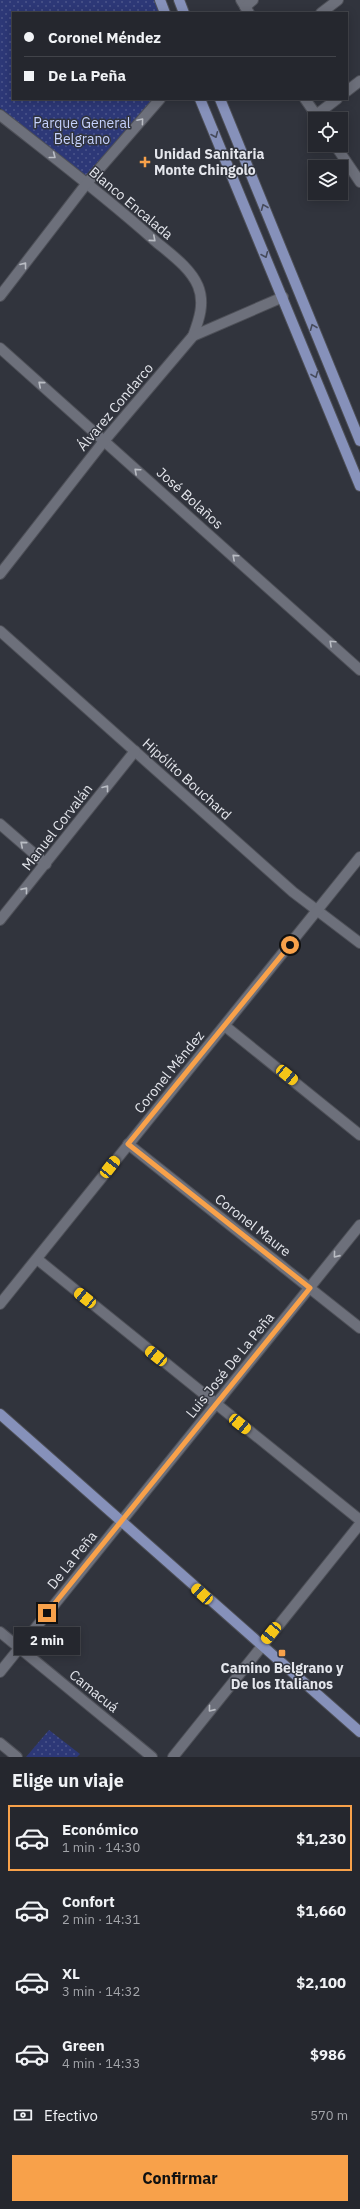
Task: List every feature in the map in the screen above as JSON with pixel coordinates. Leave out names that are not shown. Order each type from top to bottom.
[{"type":"main road","points":[[160,0],[165,12]]},
{"type":"main road","points":[[179,0],[184,12]]},
{"type":"main road","points":[[200,100],[360,486]]},
{"type":"main road","points":[[220,100],[360,441]]},
{"type":"main road","points":[[0,1414],[360,1732]]},
{"type":"street","points":[[322,12],[338,0]]},
{"type":"street","points":[[348,90],[360,81]]},
{"type":"street","points":[[0,296],[87,183],[159,100]]},
{"type":"street","points":[[306,100],[314,112]]},
{"type":"street","points":[[323,112],[336,100]]},
{"type":"street","name":"Blanco Encalada","points":[[0,115],[87,183],[186,268],[195,280],[201,294],[200,318],[193,336]]},
{"type":"street","points":[[340,152],[360,182]]},
{"type":"street","name":"Álvarez Condarco","points":[[0,574],[104,441],[193,336],[283,297]]},
{"type":"street","name":"José Bolaños","points":[[0,348],[360,670]]},
{"type":"street","name":"Hipólito Bouchard","points":[[0,631],[293,892],[360,943]]},
{"type":"street","name":"Manuel Corvalán","points":[[0,920],[135,751]]},
{"type":"street","points":[[0,824],[46,864]]},
{"type":"street","name":"Coronel Méndez","points":[[0,1304],[225,1026],[360,856]]},
{"type":"street","points":[[225,1026],[360,1135]]},
{"type":"street","name":"Coronel Maure","points":[[128,1144],[360,1328]]},
{"type":"street","name":"Luis José De La Peña","points":[[120,1521],[360,1225]]},
{"type":"street","points":[[37,1259],[360,1520]]},
{"type":"street","name":"De La Peña","points":[[0,1672],[120,1521]]},
{"type":"street","points":[[173,1757],[261,1645],[360,1524]]},
{"type":"street","name":"Camacuá","points":[[0,1632],[152,1757]]},
{"type":"street","points":[[0,1744],[17,1757]]},
{"type":"green space","name":"Parque General Belgrano","points":[[0,0],[155,0],[160,12],[12,12],[12,100],[154,100],[85,176],[0,108]]},
{"type":"green space","points":[[49,1730],[80,1754],[77,1757],[26,1757]]},
{"type":"place","name":"Unidad Sanitaria Monte Chingolo","points":[[145,162]]},
{"type":"place","name":"Camino Belgrano y De los Italianos","points":[[282,1653]]},
{"type":"route","points":[[47,1613],[310,1288],[128,1144],[290,945]]}]
